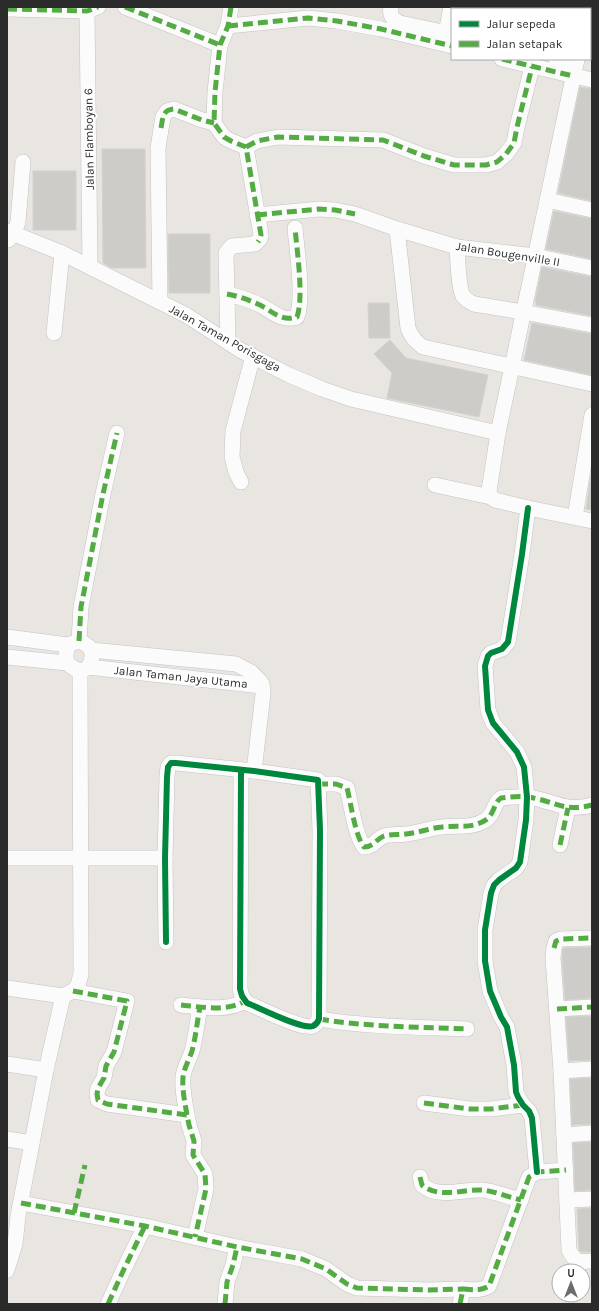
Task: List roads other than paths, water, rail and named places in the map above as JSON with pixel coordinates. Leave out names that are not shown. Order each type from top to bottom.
[{"type":"street","points":[[125,7],[220,45]]},
{"type":"street","points":[[231,7],[228,26],[220,45],[214,123],[224,137],[246,147],[278,136],[376,139],[383,140],[424,156],[454,165],[486,166],[497,162],[506,154],[514,143],[516,127],[532,67]]},
{"type":"street","points":[[391,7],[390,15],[393,19],[400,23],[450,38]]},
{"type":"street","points":[[450,38],[451,7]]},
{"type":"street","points":[[7,9],[93,9]]},
{"type":"street","name":"Jalan Flamboyan 6","points":[[90,267],[93,9]]},
{"type":"street","points":[[228,26],[308,18],[338,21],[450,38]]},
{"type":"street","points":[[506,60],[532,67],[575,66]]},
{"type":"street","points":[[559,60],[575,66],[592,80]]},
{"type":"street","points":[[491,497],[489,491],[498,433],[575,66]]},
{"type":"street","points":[[160,302],[158,148],[163,116],[167,111],[174,109],[214,123]]},
{"type":"street","points":[[228,342],[226,253],[232,246],[255,244],[260,239],[261,235],[246,147]]},
{"type":"street","points":[[9,235],[18,222],[23,162]]},
{"type":"street","points":[[547,200],[592,210]]},
{"type":"street","name":"Jalan Bougenville II","points":[[257,215],[319,209],[355,214],[397,229],[457,247],[535,256],[592,268]]},
{"type":"street","points":[[227,294],[261,306],[283,318],[291,319],[297,317],[299,308],[299,277],[295,228]]},
{"type":"street","points":[[397,229],[408,328],[412,337],[417,343],[423,347],[592,384]]},
{"type":"street","name":"Jalan Taman Porisgaga","points":[[9,235],[62,253],[186,315],[228,342],[289,375],[322,389],[351,399],[498,433]]},
{"type":"street","points":[[457,247],[460,287],[463,296],[474,304],[592,325]]},
{"type":"street","points":[[54,333],[62,253]]},
{"type":"street","points":[[241,482],[236,472],[232,457],[234,431],[253,356]]},
{"type":"street","points":[[575,517],[589,454],[592,416]]},
{"type":"street","points":[[7,1270],[15,1244],[15,1211],[32,1143],[46,1070],[68,994],[78,985],[81,974],[78,667],[66,654],[74,643],[103,494],[117,434]]},
{"type":"street","points":[[435,485],[491,497],[495,500],[528,508],[592,521]]},
{"type":"street","points":[[528,508],[508,642],[502,649],[491,653],[488,656],[485,666],[488,710],[493,723],[517,752],[524,767],[527,797],[526,820],[520,862],[516,868],[494,885],[491,893],[485,930],[485,961],[490,991],[507,1027],[514,1065],[516,1092],[518,1098],[529,1111],[532,1118],[536,1172]]},
{"type":"street","points":[[7,637],[85,643],[92,650],[91,662],[78,667]]},
{"type":"street","name":"Jalan Taman Jaya Utama","points":[[92,650],[236,664],[251,672],[259,680],[262,686]]},
{"type":"street","name":"Jalan Taman Jaya Utama","points":[[7,657],[78,667],[262,686]]},
{"type":"street","points":[[166,942],[165,858],[168,767],[171,763],[247,770],[318,780],[320,830],[319,1019],[317,1024],[312,1026],[298,1025],[245,1001],[240,989],[247,770],[263,694],[262,686]]},
{"type":"street","points":[[318,784],[336,784],[347,788],[357,830],[364,847],[370,847],[383,836],[407,834],[443,826],[470,827],[485,821],[490,817],[494,812],[498,800],[502,798],[527,797],[568,808],[592,805]]},
{"type":"street","points":[[560,845],[568,808]]},
{"type":"street","points":[[7,858],[165,858]]},
{"type":"street","points":[[592,938],[560,939],[556,941],[553,958],[561,1071],[568,1200],[569,1250],[575,1260],[579,1262],[592,1261]]},
{"type":"street","points":[[7,988],[126,1001],[114,1052],[106,1066],[104,1078],[98,1088],[98,1100],[107,1104],[187,1115]]},
{"type":"street","points":[[181,1005],[228,1007],[238,1005],[245,1001]]},
{"type":"street","points":[[195,1237],[206,1189],[205,1174],[193,1155],[194,1142],[189,1125],[183,1092],[183,1078],[185,1066],[191,1053],[195,1038],[200,1007]]},
{"type":"street","points":[[557,1009],[592,1007]]},
{"type":"street","points":[[319,1019],[350,1024],[394,1027],[467,1029]]},
{"type":"street","points":[[7,1064],[46,1070]]},
{"type":"street","points":[[561,1071],[592,1070]]},
{"type":"street","points":[[424,1103],[470,1109],[491,1109],[523,1105]]},
{"type":"street","points":[[564,1135],[592,1133]]},
{"type":"street","points":[[7,1139],[32,1143]]},
{"type":"street","points":[[15,1211],[145,1226],[237,1247],[302,1259],[326,1269],[347,1284],[357,1288],[479,1290],[489,1286],[529,1177],[536,1172],[566,1170]]},
{"type":"street","points":[[420,1177],[422,1185],[430,1191],[455,1192],[483,1190],[521,1200]]},
{"type":"street","points":[[568,1200],[592,1199]]},
{"type":"street","points":[[108,1304],[145,1226]]},
{"type":"street","points":[[225,1304],[227,1282],[237,1247]]},
{"type":"street","points":[[460,1304],[464,1289]]}]
